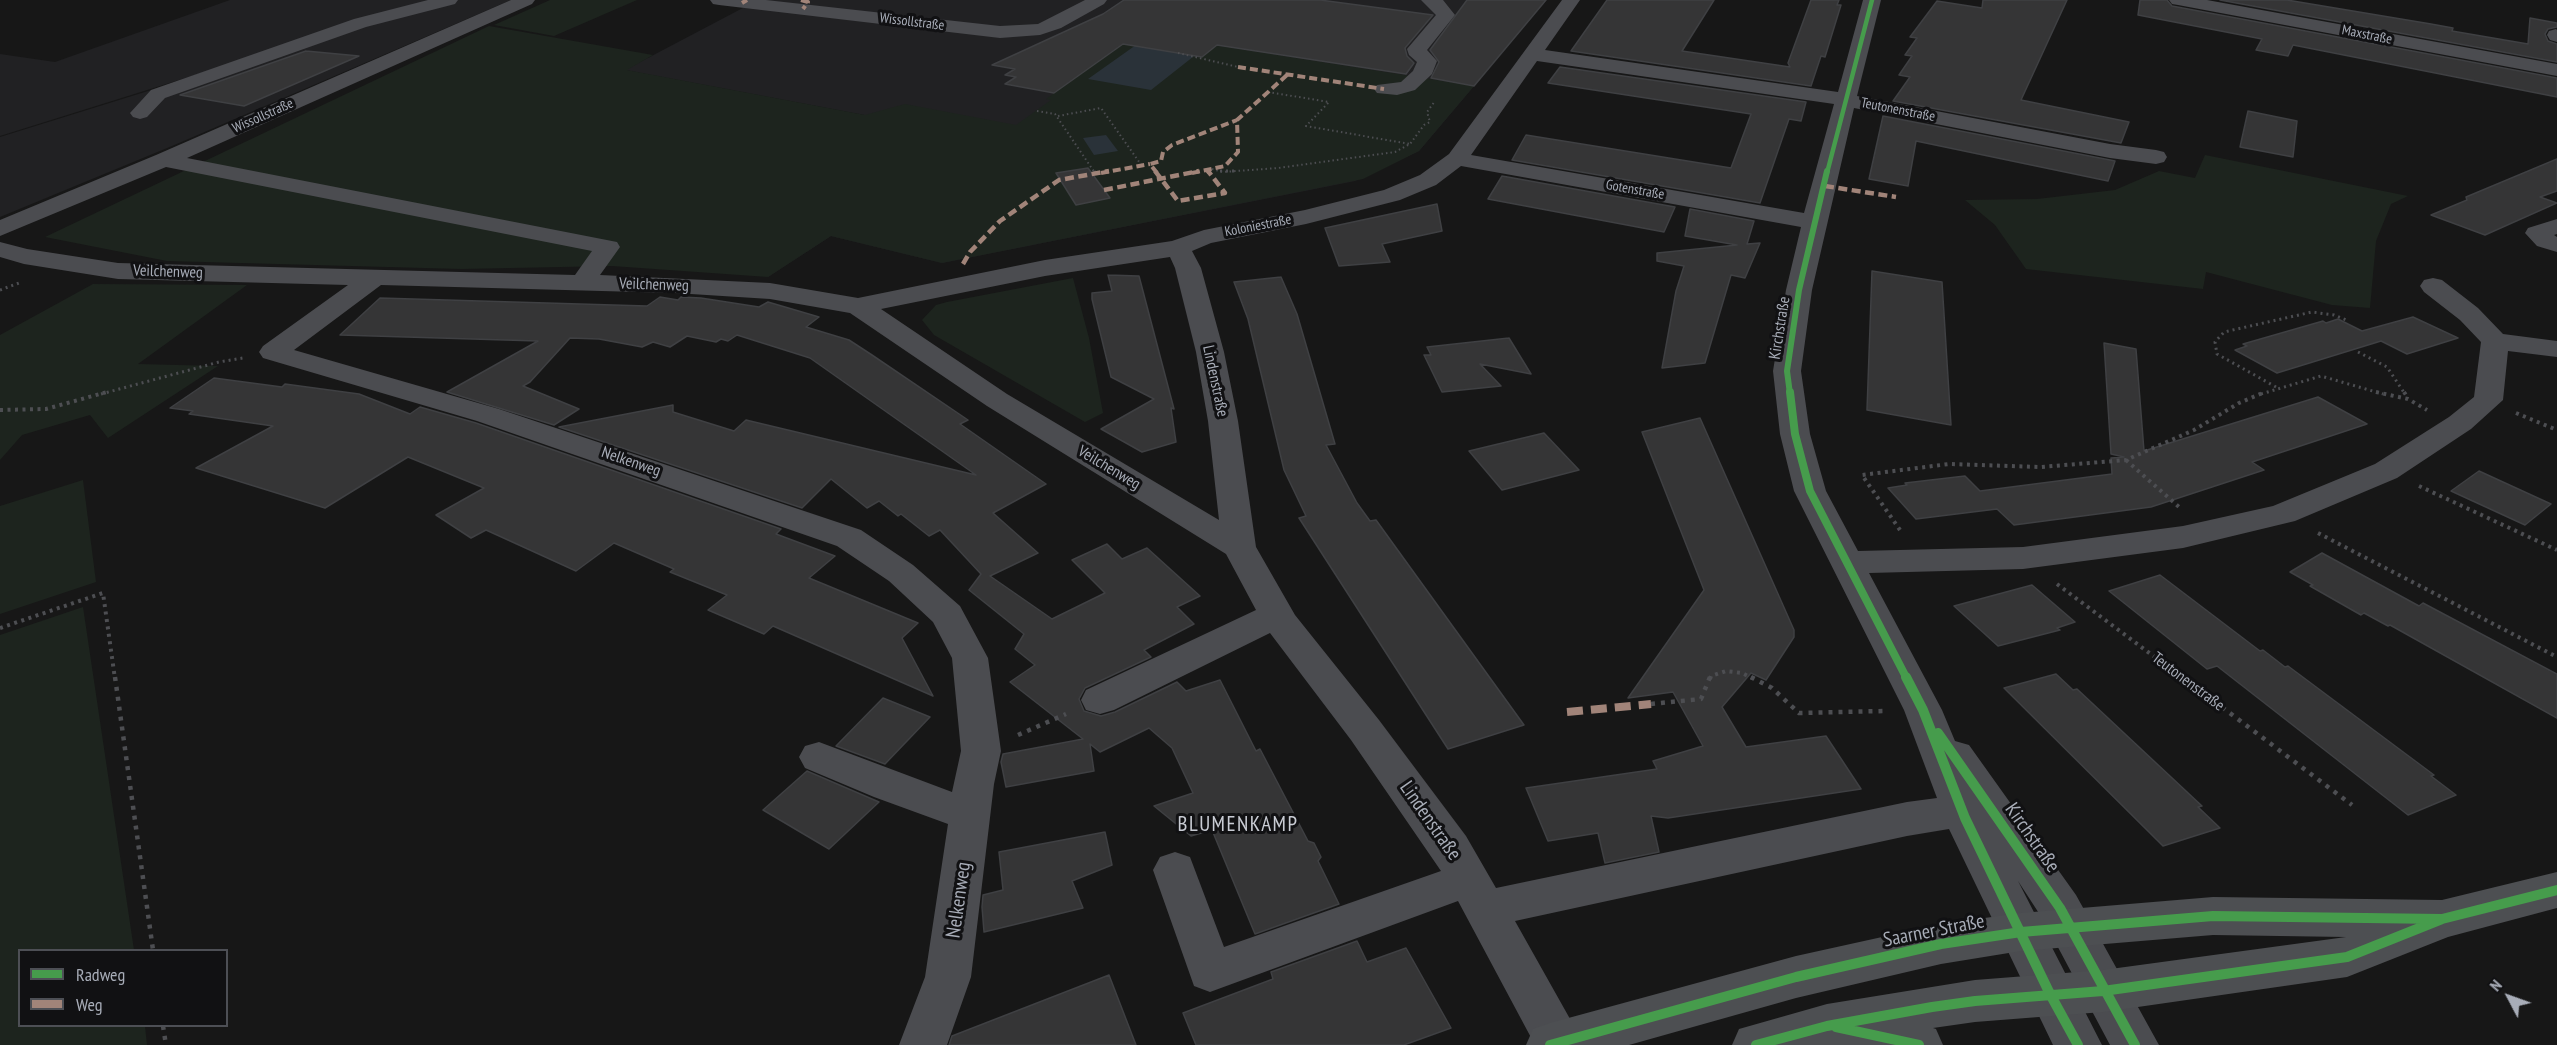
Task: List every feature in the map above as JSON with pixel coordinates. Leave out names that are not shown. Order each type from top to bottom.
[{"type":"main road","name":"Saarner Straße","points":[[1756,1045],[1827,1026],[1932,1007],[2050,994],[2103,991],[2347,957],[2442,919],[2557,890]]},
{"type":"main road","name":"Saarner Straße","points":[[1555,1043],[1796,976],[1941,944],[2021,932],[2213,916],[2442,919]]},
{"type":"main road","points":[[1827,1026],[1919,1045]]},
{"type":"street","points":[[140,113],[158,94],[350,27],[449,0]]},
{"type":"street","name":"Wissollstraße","points":[[0,229],[164,160],[526,0]]},
{"type":"street","name":"Wissollstraße","points":[[719,0],[1000,33],[1040,29],[1064,20],[1098,0]]},
{"type":"street","points":[[1384,89],[1397,90],[1416,80],[1422,74],[1427,61],[1419,55],[1417,49],[1446,15],[1437,4],[1430,0]]},
{"type":"street","name":"Koloniestraße","points":[[858,306],[1045,268],[1178,248],[1204,237],[1306,217],[1392,195],[1428,180],[1457,159],[1571,0]]},
{"type":"street","name":"Maxstraße","points":[[2178,0],[2205,2],[2557,70]]},
{"type":"street","name":"Kirchstraße","points":[[1865,2],[1847,100],[1814,222],[1799,290],[1787,371],[1794,434],[1810,491],[1923,710],[1963,811],[2050,994],[2078,1045]]},
{"type":"street","name":"Teutonenstraße","points":[[1532,54],[1847,100],[2110,151],[2156,157]]},
{"type":"street","name":"Gotenstraße","points":[[1457,159],[1814,222]]},
{"type":"street","points":[[164,160],[608,247],[582,283]]},
{"type":"street","points":[[2557,226],[2537,233],[2546,241],[2557,245]]},
{"type":"street","name":"Lindenstraße","points":[[1178,248],[1188,268],[1217,387],[1239,547],[1277,615],[1445,839],[1478,894],[1555,1043]]},
{"type":"street","name":"Veilchenweg","points":[[0,249],[24,256],[118,271],[675,285],[770,291],[858,306],[997,400],[1239,547]]},
{"type":"street","points":[[273,352],[374,278]]},
{"type":"street","points":[[2433,286],[2469,314],[2495,341],[2557,349]]},
{"type":"street","points":[[1845,562],[2023,558],[2183,537],[2283,514],[2386,471],[2460,423],[2488,400],[2495,341]]},
{"type":"street","name":"Nelkenweg","points":[[273,352],[298,362],[488,415],[849,538],[901,573],[947,615],[970,658],[981,751],[948,977],[923,1045]]},
{"type":"street","points":[[1100,700],[1277,615]]},
{"type":"street","name":"Kirchstraße","points":[[1923,710],[2060,908],[2134,1045]]},
{"type":"street","points":[[819,757],[888,786],[971,816]]},
{"type":"street","points":[[1175,870],[1210,972],[1478,894],[1963,811]]},
{"type":"path","points":[[1178,53],[1238,67]]},
{"type":"path","points":[[1212,169],[1223,172],[1251,170],[1395,152],[1410,144],[1424,125],[1430,122],[1427,112],[1440,93],[1431,87],[1429,82],[1416,80]]},
{"type":"path","points":[[1268,92],[1329,102],[1306,126],[1410,144]]},
{"type":"path","points":[[1058,117],[1101,108],[1142,166]]},
{"type":"path","points":[[1036,111],[1055,114],[1058,117],[1095,173]]},
{"type":"path","points":[[2277,387],[2217,354],[2215,342],[2224,332],[2312,312],[2334,315],[2349,321]]},
{"type":"path","points":[[0,410],[46,409],[219,362],[273,352]]},
{"type":"path","points":[[2358,352],[2387,367],[2408,399]]},
{"type":"path","points":[[1922,560],[1862,475],[1949,464],[2042,467],[2126,460],[2194,430],[2239,403],[2277,387],[2321,376],[2364,390],[2408,399],[2460,423]]},
{"type":"path","points":[[2488,400],[2557,430]]},
{"type":"path","points":[[2126,460],[2207,531]]},
{"type":"path","points":[[2386,471],[2557,550]]},
{"type":"path","points":[[2283,514],[2557,657]]},
{"type":"path","points":[[0,628],[103,593],[153,949]]},
{"type":"path","points":[[1651,704],[1701,699],[1711,676],[1726,671],[1742,673],[1772,688],[1799,713],[1923,710]]},
{"type":"path","points":[[981,751],[1100,700]]},
{"type":"path","points":[[163,1027],[166,1045]]},
{"type":"shaded area","points":[[230,0],[435,0],[0,136],[0,54],[55,62]]},
{"type":"shaded area","points":[[441,0],[511,0],[172,146],[0,217],[0,137]]},
{"type":"shaded area","points":[[550,0],[637,0],[554,36],[494,25]]},
{"type":"shaded area","points":[[758,0],[1547,0],[1419,151],[1355,181],[942,263],[831,236],[768,277],[864,115],[625,70]]},
{"type":"shaded area","points":[[489,26],[653,55],[627,70],[865,115],[905,104],[1016,125],[1051,100],[1046,99],[1138,33],[1474,86],[1419,151],[1363,179],[942,263],[831,236],[768,277],[612,266],[461,269],[167,261],[45,237]]},
{"type":"shaded area","points":[[1143,40],[1203,49],[1151,90],[1088,79]]},
{"type":"shaded area","points":[[1106,135],[1118,151],[1094,155],[1083,138]]},
{"type":"shaded area","points":[[2205,155],[2408,196],[2391,204],[2376,241],[2370,308],[2332,305],[2206,272],[2203,289],[2026,269],[1995,225],[1965,200],[2037,199],[2115,190],[2159,171],[2195,178]]},
{"type":"shaded area","points":[[1073,278],[1089,338],[1103,413],[1085,422],[934,335],[922,320],[936,305]]},
{"type":"shaded area","points":[[93,284],[247,285],[138,364],[218,366],[108,438],[90,415],[22,435],[0,460],[0,335]]},
{"type":"shaded area","points":[[83,480],[96,582],[0,614],[0,506]]},
{"type":"shaded area","points":[[83,607],[134,949],[18,949],[18,1027],[145,1027],[147,1045],[0,1045],[0,635]]},
{"type":"building","points":[[1124,0],[1320,0],[1433,15],[1405,48],[1407,56],[1414,63],[1406,74],[1217,45],[1202,57],[1123,44],[1054,93],[1005,84],[1016,77],[1005,75],[1015,69],[992,65],[1103,14]]},
{"type":"building","points":[[1467,0],[1546,0],[1474,86],[1431,78],[1439,62],[1430,50]]},
{"type":"building","points":[[1607,0],[1714,0],[1682,51],[1790,67],[1788,63],[1811,0],[1839,0],[1837,5],[1841,5],[1825,57],[1821,56],[1811,86],[1571,51]]},
{"type":"building","points":[[1983,0],[2067,0],[2021,100],[2129,122],[2121,143],[1893,101],[1910,77],[1899,75],[1912,56],[1905,55],[1917,38],[1910,37],[1937,1],[1982,8]]},
{"type":"building","points":[[2140,0],[2167,0],[2172,6],[2557,78],[2557,97],[2293,45],[2288,56],[2256,50],[2262,39],[2138,15]]},
{"type":"building","points":[[2220,0],[2287,0],[2453,28],[2452,31],[2528,44],[2530,18],[2557,23],[2557,27],[2548,29],[2545,34],[2548,41],[2557,44],[2557,62]]},
{"type":"building","points":[[306,51],[359,56],[244,106],[180,95]]},
{"type":"building","points":[[1560,67],[1806,102],[1801,121],[1789,119],[1760,203],[1512,160],[1526,135],[1731,168],[1751,114],[1548,83]]},
{"type":"building","points":[[2248,111],[2297,121],[2293,157],[2240,147]]},
{"type":"building","points":[[1883,116],[2115,161],[2108,181],[1916,141],[1908,186],[1869,179]]},
{"type":"building","points":[[2557,159],[2557,191],[2540,197],[2557,203],[2485,235],[2431,215],[2467,200],[2466,197]]},
{"type":"building","points":[[1088,168],[1110,198],[1076,205],[1056,173]]},
{"type":"building","points":[[1502,176],[1675,207],[1664,232],[1488,199]]},
{"type":"building","points":[[1437,204],[1442,231],[1382,244],[1390,262],[1339,266],[1325,228]]},
{"type":"building","points":[[1690,209],[1754,221],[1747,244],[1760,243],[1745,278],[1731,275],[1705,363],[1662,368],[1676,291],[1684,266],[1657,261],[1657,253],[1737,245],[1685,236]]},
{"type":"building","points":[[1872,271],[1942,282],[1951,425],[1867,410]]},
{"type":"building","points":[[1108,275],[1139,276],[1174,409],[1171,408],[1176,442],[1142,452],[1101,429],[1154,399],[1111,377],[1092,299],[1092,293],[1112,291]]},
{"type":"building","points":[[1281,277],[1297,314],[1335,444],[1326,445],[1357,503],[1370,521],[1376,520],[1524,725],[1448,749],[1299,518],[1306,516],[1284,470],[1248,319],[1234,282]]},
{"type":"building","points":[[660,297],[678,300],[681,297],[701,298],[759,307],[768,302],[819,317],[806,327],[849,340],[872,355],[968,420],[960,424],[1046,484],[993,513],[1038,553],[990,576],[1052,619],[1105,593],[1072,560],[1107,544],[1122,559],[1147,548],[1200,596],[1177,607],[1194,624],[1144,650],[1151,657],[1085,688],[1079,699],[1084,711],[1101,716],[1115,712],[1177,682],[1186,691],[1220,680],[1256,751],[1260,749],[1308,841],[1314,843],[1321,857],[1318,861],[1339,904],[1255,934],[1212,830],[1191,836],[1154,806],[1193,793],[1172,748],[1149,728],[1100,752],[1090,744],[1094,771],[1006,787],[1001,762],[1003,754],[1083,739],[1010,682],[1035,665],[1015,649],[1024,634],[969,590],[981,574],[940,530],[929,536],[901,514],[898,516],[879,501],[867,508],[831,479],[802,508],[559,427],[673,405],[673,412],[734,431],[746,420],[976,475],[810,358],[737,335],[728,341],[721,339],[716,342],[687,336],[670,347],[653,342],[642,347],[599,339],[570,338],[530,382],[523,386],[579,409],[554,425],[447,392],[538,341],[340,335],[380,298],[647,306]]},
{"type":"building","points":[[2413,317],[2458,338],[2407,354],[2381,341],[2277,373],[2235,350],[2247,346],[2243,344],[2323,321],[2326,323],[2338,319],[2362,331]]},
{"type":"building","points":[[1509,338],[1531,374],[1480,364],[1501,386],[1442,392],[1424,355],[1431,355],[1427,347]]},
{"type":"building","points":[[2104,343],[2136,349],[2144,451],[2318,397],[2367,424],[2252,462],[2264,470],[2151,507],[2014,525],[1997,509],[1916,519],[1888,488],[1907,485],[1905,483],[1965,476],[1980,491],[2112,474],[2111,458],[2124,457],[2111,454]]},
{"type":"building","points":[[214,378],[282,387],[285,384],[359,394],[410,414],[420,407],[476,423],[781,529],[776,534],[835,556],[809,578],[918,623],[902,638],[933,696],[773,626],[764,634],[708,610],[727,595],[670,572],[674,569],[614,543],[576,571],[486,530],[471,538],[436,515],[484,488],[408,457],[325,508],[196,468],[273,426],[189,414],[193,411],[170,408]]},
{"type":"building","points":[[1700,418],[1794,630],[1794,637],[1766,680],[1751,673],[1722,707],[1746,747],[1826,736],[1861,789],[1668,818],[1651,816],[1659,852],[1605,863],[1598,833],[1548,841],[1526,788],[1657,769],[1653,761],[1703,746],[1673,692],[1628,698],[1704,590],[1642,432]]},
{"type":"building","points":[[1544,433],[1579,470],[1502,490],[1469,451]]},
{"type":"building","points":[[2479,471],[2551,504],[2525,525],[2451,491]]},
{"type":"building","points":[[2322,553],[2419,606],[2423,603],[2557,674],[2557,718],[2390,625],[2364,613],[2361,615],[2290,572]]},
{"type":"building","points":[[2160,575],[2260,651],[2263,650],[2285,667],[2288,666],[2434,775],[2431,776],[2456,795],[2408,815],[2217,666],[2207,669],[2109,591]]},
{"type":"building","points":[[2032,585],[2075,622],[2057,628],[2060,630],[1998,646],[1954,606]]},
{"type":"building","points":[[2056,674],[2073,690],[2077,689],[2202,806],[2198,807],[2220,828],[2163,846],[2004,688]]},
{"type":"building","points":[[883,698],[930,717],[885,764],[836,746]]},
{"type":"building","points":[[807,771],[879,802],[829,849],[763,810]]},
{"type":"building","points":[[1105,832],[1112,865],[1072,881],[1083,908],[984,932],[983,895],[1003,890],[999,852]]},
{"type":"building","points":[[1357,941],[1367,962],[1406,948],[1451,1028],[1404,1045],[1196,1045],[1183,1013],[1273,979],[1271,972]]},
{"type":"building","points":[[1109,975],[1136,1045],[949,1045],[952,1036]]},
{"type":"marked path","points":[[742,3],[747,0]]},
{"type":"marked path","points":[[801,0],[808,2],[803,9]]},
{"type":"marked path","points":[[1238,67],[1384,89]]},
{"type":"marked path","points":[[1104,190],[1225,166],[1238,152],[1237,120],[1287,75]]},
{"type":"marked path","points":[[1207,170],[1225,193],[1178,201],[1150,164],[1161,161],[1163,152],[1172,145],[1237,120]]},
{"type":"marked path","points":[[963,264],[970,252],[1000,221],[1059,180],[1150,164]]},
{"type":"marked path","points":[[1825,186],[1896,197]]},
{"type":"marked path","points":[[1567,712],[1651,704]]},
{"type":"cycle path","points":[[1872,0],[1814,222],[1799,290],[1787,371],[1795,434],[1810,491],[1923,710],[1965,818],[2050,994],[2078,1045]]},
{"type":"cycle path","points":[[1938,733],[2060,908],[2135,1045]]},
{"type":"cycle path","points":[[1756,1045],[1827,1026],[1932,1007],[1975,1001],[2103,991],[2347,957],[2442,919],[2557,890]]},
{"type":"cycle path","points":[[1550,1045],[1796,977],[1941,944],[2021,932],[2213,916],[2442,919]]},
{"type":"cycle path","points":[[1836,1027],[1919,1045]]},
{"type":"district","name":"BLUMENKAMP","points":[[1238,825]]}]
